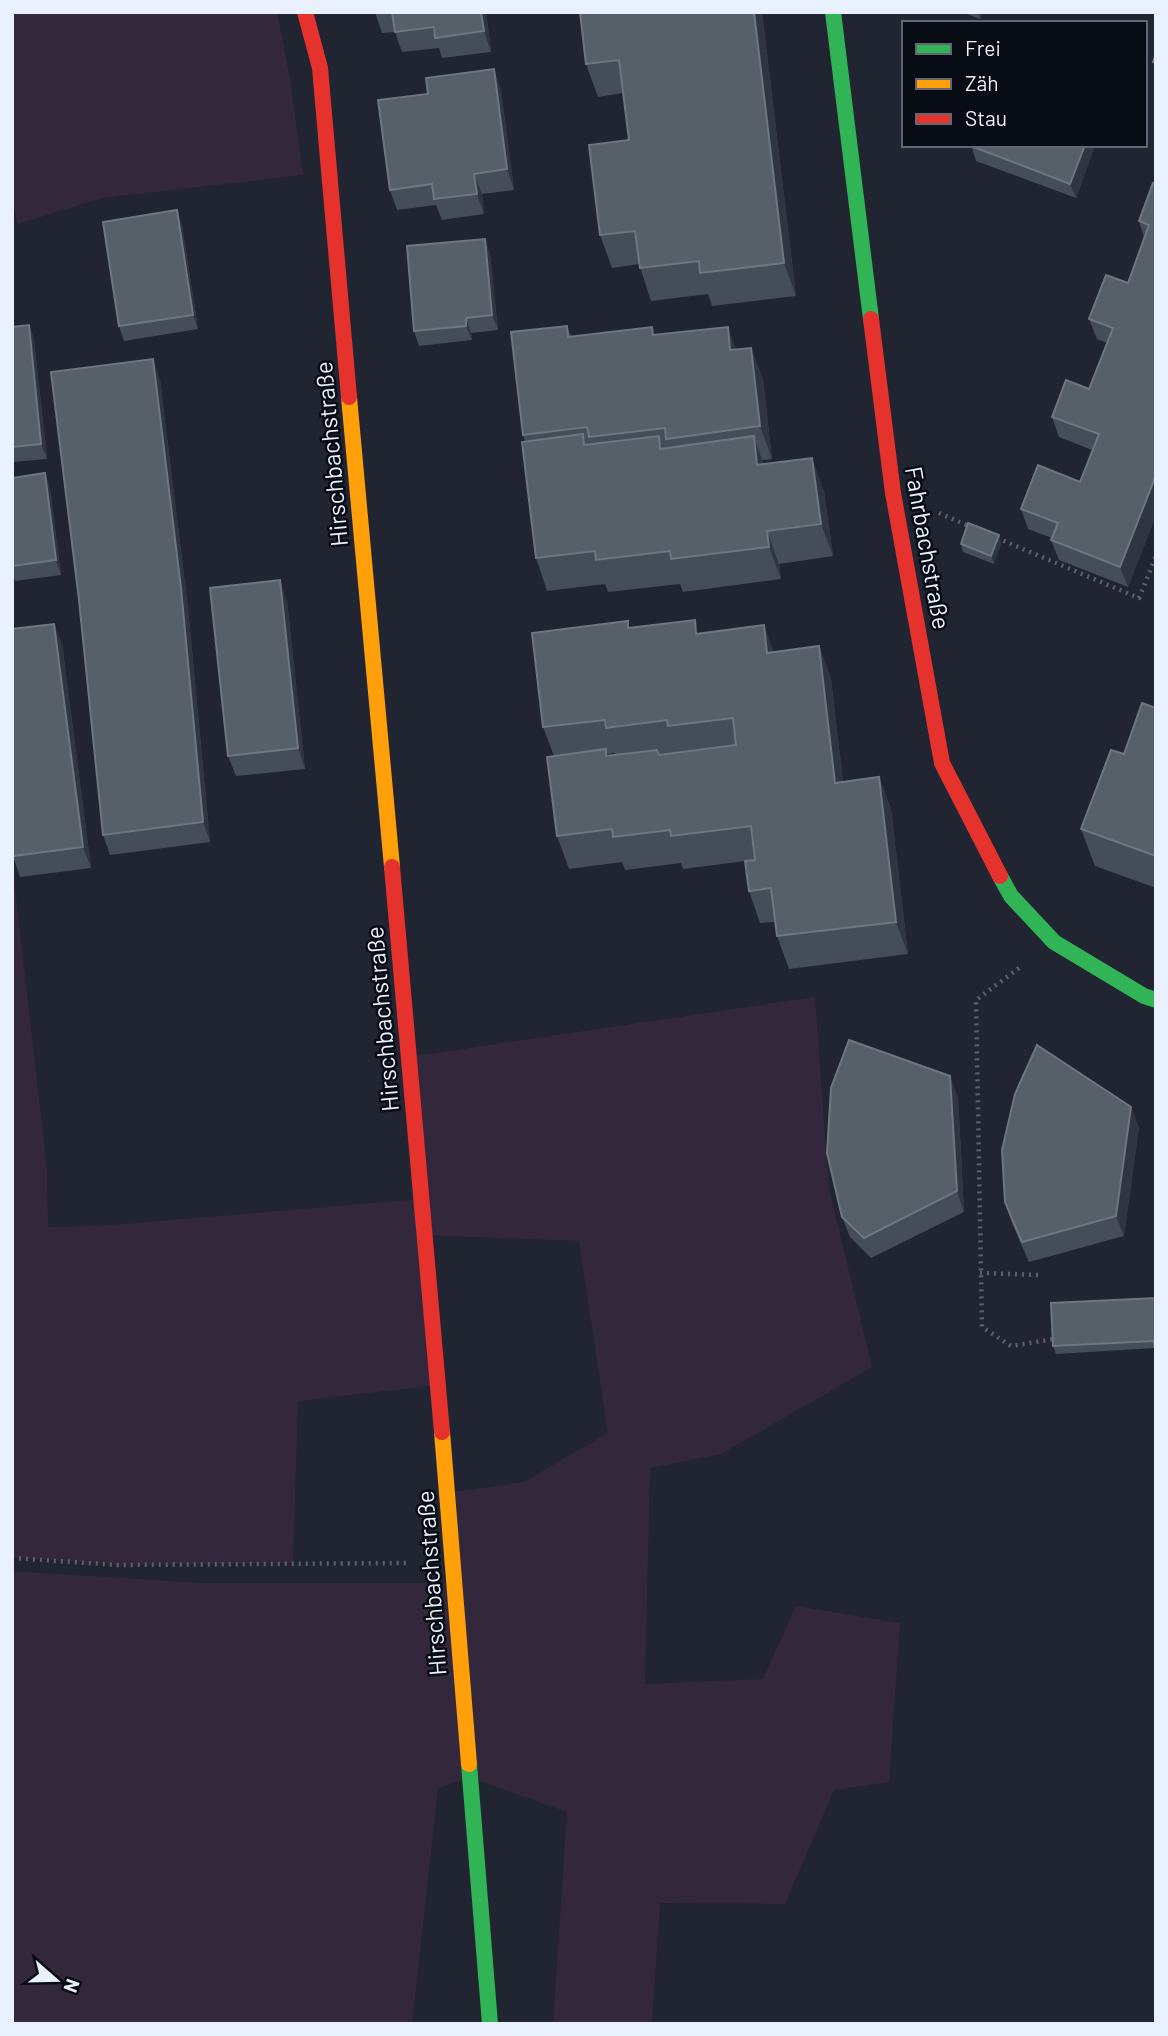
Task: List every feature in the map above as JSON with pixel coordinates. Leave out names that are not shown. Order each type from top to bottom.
[{"type":"street","name":"Hirschbachstraße","points":[[305,12],[320,68],[454,1563],[490,2024]]},
{"type":"street","name":"Fahrbachstraße","points":[[832,12],[893,493],[942,763],[1011,896],[1054,943],[1144,996],[1156,1000]]},
{"type":"path","points":[[893,493],[979,530]]},
{"type":"path","points":[[991,536],[1139,598],[1156,556]]},
{"type":"path","points":[[1054,943],[976,1000],[982,1327],[1011,1346],[1055,1339]]},
{"type":"path","points":[[980,1272],[1038,1275]]},
{"type":"path","points":[[12,1558],[117,1565],[454,1563]]},
{"type":"shaded area","points":[[12,12],[277,12],[290,79],[303,175],[102,198],[18,224],[12,201]]},
{"type":"shaded area","points":[[12,862],[47,1169],[48,1227],[100,1226],[421,1199],[409,1057],[815,997],[829,1189],[872,1367],[721,1454],[650,1468],[645,1684],[763,1679],[796,1606],[900,1623],[889,1782],[834,1790],[785,1904],[660,1903],[652,2024],[553,2024],[567,1812],[471,1778],[438,1788],[412,2024],[12,2024],[12,1571],[200,1583],[453,1583],[448,1493],[524,1482],[608,1433],[579,1241],[425,1235],[438,1385],[298,1401],[293,1563],[117,1565],[12,1557]]},
{"type":"building","points":[[392,12],[481,12],[484,31],[435,38],[434,27],[395,32]]},
{"type":"building","points":[[580,12],[754,12],[784,263],[700,273],[699,261],[640,268],[635,231],[600,235],[589,145],[629,140],[619,60],[586,64]]},
{"type":"building","points":[[494,69],[507,169],[474,174],[477,194],[434,199],[432,184],[390,190],[378,100],[428,94],[426,78]]},
{"type":"building","points":[[974,147],[1084,147],[1070,184]]},
{"type":"building","points":[[1153,183],[1156,184],[1156,475],[1120,567],[1051,540],[1058,523],[1021,509],[1038,465],[1080,482],[1099,434],[1052,417],[1066,380],[1089,389],[1113,328],[1089,319],[1106,275],[1128,283],[1149,225],[1139,221]]},
{"type":"building","points":[[177,210],[193,315],[119,326],[103,222]]},
{"type":"building","points":[[485,239],[492,315],[466,318],[466,326],[414,331],[407,246]]},
{"type":"building","points":[[29,325],[41,444],[12,447],[12,327]]},
{"type":"building","points":[[567,326],[568,337],[652,327],[653,335],[728,327],[730,350],[751,348],[760,426],[666,439],[665,428],[589,437],[587,427],[523,435],[511,332]]},
{"type":"building","points":[[153,359],[181,588],[203,822],[103,835],[79,600],[51,372]]},
{"type":"building","points":[[583,434],[584,445],[659,436],[660,449],[754,436],[757,465],[812,458],[821,524],[767,531],[769,547],[671,559],[670,551],[596,560],[595,551],[536,558],[522,442]]},
{"type":"building","points":[[45,473],[56,560],[12,566],[12,478]]},
{"type":"building","points":[[968,523],[999,535],[991,556],[961,544]]},
{"type":"building","points":[[280,580],[298,748],[228,756],[210,588]]},
{"type":"building","points":[[695,620],[696,634],[764,625],[767,653],[819,646],[835,783],[879,777],[896,922],[777,936],[771,888],[749,891],[745,861],[755,860],[751,826],[671,836],[670,830],[613,837],[612,829],[557,836],[547,757],[606,749],[606,756],[657,750],[659,755],[736,745],[733,718],[668,726],[667,720],[606,728],[605,720],[543,727],[532,633],[628,621],[628,628]]},
{"type":"building","points":[[54,624],[83,847],[13,856],[12,629]]},
{"type":"building","points":[[1142,703],[1156,708],[1156,856],[1081,829],[1111,750],[1124,754]]},
{"type":"building","points":[[849,1040],[950,1076],[957,1191],[864,1238],[842,1217],[827,1153],[831,1088]]},
{"type":"building","points":[[1037,1045],[1131,1107],[1116,1216],[1022,1242],[1005,1202],[1002,1150],[1015,1094]]},
{"type":"building","points":[[1156,1298],[1156,1357],[1154,1341],[1053,1346],[1051,1303]]},
{"type":"traffic: fast","points":[[833,12],[871,319]]},
{"type":"traffic: fast","points":[[1000,876],[1011,896],[1054,942],[1144,996],[1156,1000]]},
{"type":"traffic: fast","points":[[469,1764],[490,2024]]},
{"type":"traffic: slow","points":[[349,397],[392,867]]},
{"type":"traffic: slow","points":[[442,1432],[469,1764]]},
{"type":"traffic: jam","points":[[305,12],[320,68],[349,397]]},
{"type":"traffic: jam","points":[[871,319],[893,493],[942,763],[1000,876]]},
{"type":"traffic: jam","points":[[392,867],[442,1432]]}]
